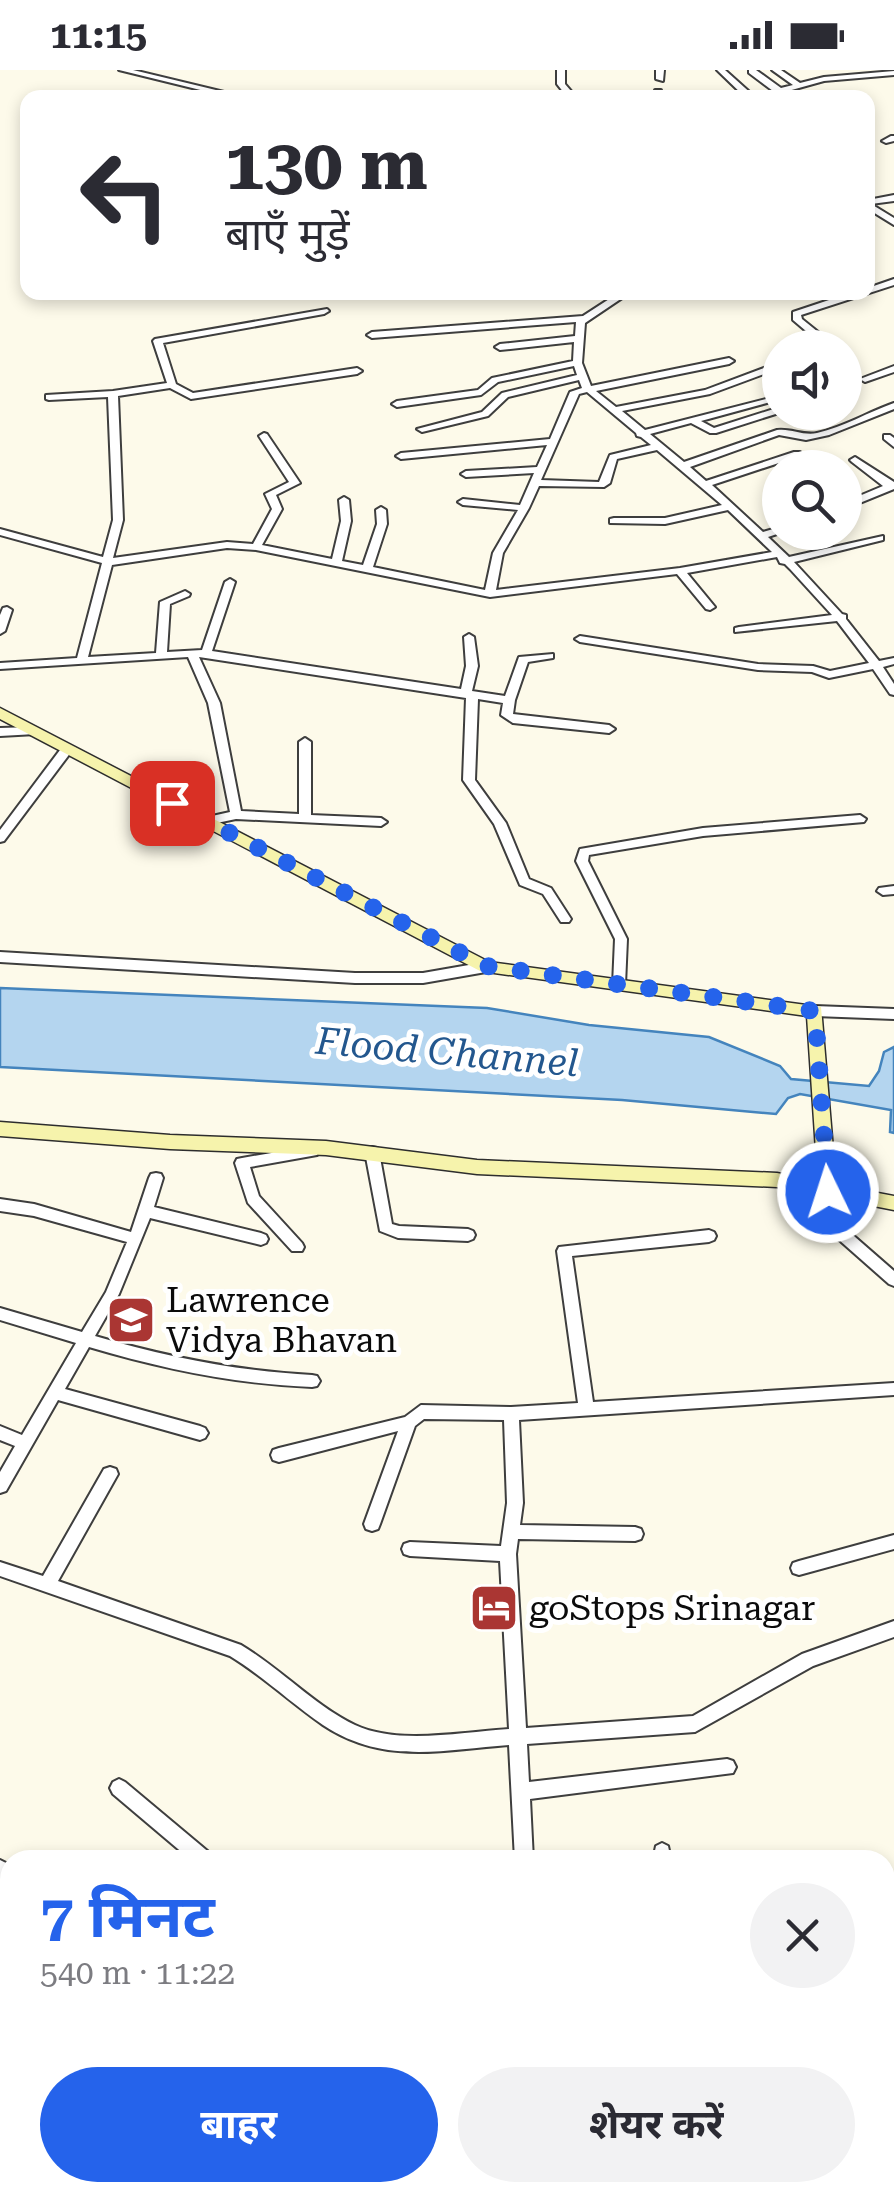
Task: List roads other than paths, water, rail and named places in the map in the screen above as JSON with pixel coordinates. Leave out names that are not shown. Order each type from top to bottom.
[{"type":"main road","points":[[0,713],[486,966],[815,1017],[827,1183]]},
{"type":"main road","points":[[0,1129],[170,1142],[327,1148],[477,1166],[827,1183],[894,1203]]},
{"type":"street","points":[[124,70],[210,90]]},
{"type":"street","points":[[721,70],[745,90]]},
{"type":"street","points":[[776,70],[798,85]]},
{"type":"street","points":[[826,70],[840,76]]},
{"type":"street","points":[[752,71],[776,90],[840,76],[894,73]]},
{"type":"street","points":[[372,335],[583,318],[613,300]]},
{"type":"street","points":[[812,330],[796,314],[839,300]]},
{"type":"street","points":[[172,385],[158,340],[324,310]]},
{"type":"street","points":[[583,318],[576,340],[577,363],[587,388],[704,485],[842,617],[894,692]]},
{"type":"street","points":[[500,346],[576,340]]},
{"type":"street","points":[[490,594],[498,553],[536,483],[575,392],[729,360]]},
{"type":"street","points":[[397,404],[480,392],[495,380],[577,363]]},
{"type":"street","points":[[865,379],[894,369]]},
{"type":"street","points":[[48,397],[113,394],[172,385],[191,396],[356,371]]},
{"type":"street","points":[[614,410],[718,389],[762,372]]},
{"type":"street","points":[[422,429],[488,413],[494,402],[505,395],[580,377]]},
{"type":"street","points":[[82,660],[110,562],[118,507],[113,394]]},
{"type":"street","points":[[640,434],[762,402]]},
{"type":"street","points":[[682,466],[779,432],[792,430],[804,437],[894,406]]},
{"type":"street","points":[[694,421],[712,431],[762,416]]},
{"type":"street","points":[[256,547],[277,509],[270,494],[295,483],[264,436]]},
{"type":"street","points":[[401,456],[555,441]]},
{"type":"street","points":[[536,483],[603,484],[613,457],[656,447]]},
{"type":"street","points":[[704,485],[762,466]]},
{"type":"street","points":[[862,466],[888,488],[894,501]]},
{"type":"street","points":[[466,474],[541,470]]},
{"type":"street","points":[[862,499],[888,488]]},
{"type":"street","points":[[337,561],[346,521],[344,500]]},
{"type":"street","points":[[462,502],[524,508]]},
{"type":"street","points":[[614,521],[665,521],[728,507]]},
{"type":"street","points":[[368,567],[382,524],[381,510]]},
{"type":"street","points":[[0,532],[110,562],[227,545],[256,547],[490,594],[780,557],[879,538]]},
{"type":"street","points":[[680,571],[710,606]]},
{"type":"street","points":[[230,582],[199,653],[214,703],[236,814]]},
{"type":"street","points":[[161,654],[164,602],[185,594]]},
{"type":"street","points":[[0,631],[6,610]]},
{"type":"street","points":[[739,630],[842,617]]},
{"type":"street","points":[[469,637],[469,780],[500,824],[524,882],[547,891],[565,918]]},
{"type":"street","points":[[580,638],[758,667],[813,669],[829,675],[894,662]]},
{"type":"street","points":[[0,666],[199,653],[509,700]]},
{"type":"street","points":[[549,656],[523,660],[506,715],[513,719],[608,729]]},
{"type":"street","points":[[0,732],[32,730]]},
{"type":"street","points":[[304,742],[305,818]]},
{"type":"street","points":[[0,838],[67,749]]},
{"type":"street","points":[[207,821],[236,814],[381,822]]},
{"type":"street","points":[[619,985],[621,938],[582,861],[584,852],[703,832],[860,819]]},
{"type":"street","points":[[0,957],[355,978],[423,978],[486,966]]},
{"type":"street","points":[[815,1017],[894,1014]]},
{"type":"street","points":[[298,1247],[253,1199],[242,1164],[327,1148]]},
{"type":"street","points":[[372,1152],[385,1227],[398,1232],[468,1234]]},
{"type":"street","points":[[0,1486],[112,1294],[156,1178]]},
{"type":"street","points":[[0,1205],[34,1210],[136,1239]]},
{"type":"street","points":[[146,1211],[260,1239]]},
{"type":"street","points":[[826,1220],[894,1280]]},
{"type":"street","points":[[586,1409],[564,1251],[710,1236]]},
{"type":"street","points":[[0,1314],[84,1342],[230,1377],[312,1380]]},
{"type":"street","points":[[279,1455],[409,1422],[427,1411],[510,1414],[894,1389]]},
{"type":"street","points":[[53,1392],[200,1433]]},
{"type":"street","points":[[510,1414],[515,1503],[508,1554],[523,1850]]},
{"type":"street","points":[[372,1524],[409,1422]]},
{"type":"street","points":[[0,1432],[25,1442]]},
{"type":"street","points":[[47,1585],[110,1474]]},
{"type":"street","points":[[512,1532],[635,1534]]},
{"type":"street","points":[[799,1568],[894,1542]]},
{"type":"street","points":[[410,1549],[508,1554]]},
{"type":"street","points":[[0,1569],[235,1650],[263,1665],[315,1710],[358,1738],[398,1745],[695,1724],[808,1660],[894,1629]]},
{"type":"street","points":[[519,1792],[727,1767]]},
{"type":"street","points":[[118,1788],[193,1850]]},
{"type":"water","name":"Flood Channel","points":[[0,988],[487,1008],[589,1025],[709,1037],[780,1066],[791,1079],[869,1086],[879,1071],[884,1052],[894,1047],[894,1133],[890,1132],[891,1110],[800,1094],[788,1098],[776,1114],[622,1100],[0,1067]]},
{"type":"place","name":"Lawrence Vidya Bhavan","points":[[131,1320]]},
{"type":"place","name":"goStops Srinagar","points":[[494,1608]]}]
